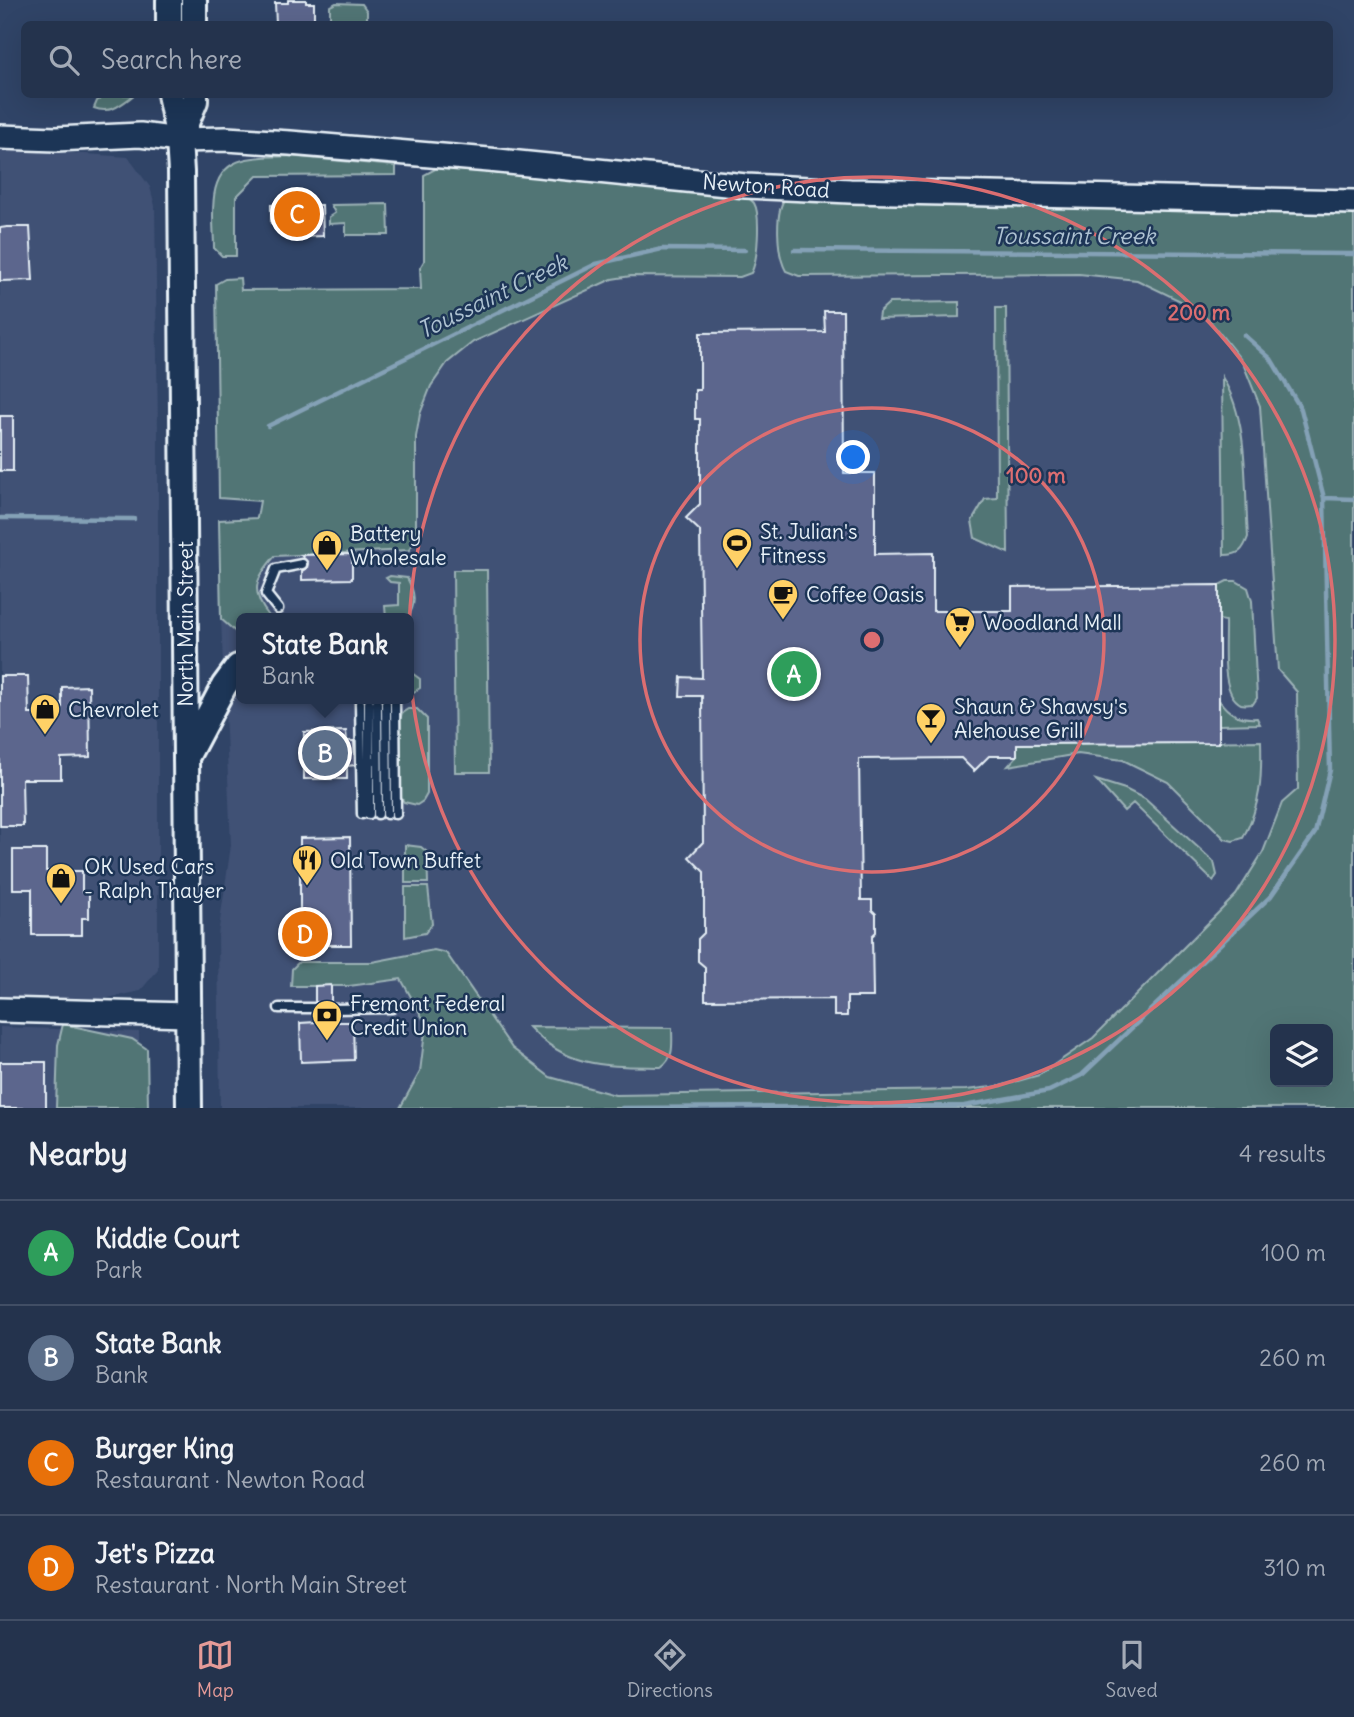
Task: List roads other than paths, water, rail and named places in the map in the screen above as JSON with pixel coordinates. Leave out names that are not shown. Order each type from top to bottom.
[{"type":"main road","points":[[169,0],[169,21]]},
{"type":"main road","points":[[194,0],[194,21]]},
{"type":"main road","points":[[171,98],[179,140]]},
{"type":"main road","points":[[179,140],[195,98]]},
{"type":"main road","name":"North Main Street","points":[[179,140],[189,1108]]},
{"type":"main road","points":[[186,758],[224,685],[236,670]]},
{"type":"street","name":"Newton Road","points":[[0,137],[140,135],[179,140],[226,139],[290,143],[746,186],[850,191],[1354,202]]},
{"type":"street","points":[[0,1010],[188,1015]]},
{"type":"lane","points":[[278,609],[266,594],[276,569],[302,564]]},
{"type":"lane","points":[[377,704],[378,814]]},
{"type":"lane","points":[[377,704],[378,814]]},
{"type":"lane","points":[[377,704],[378,814]]},
{"type":"lane","points":[[279,1008],[315,1008]]},
{"type":"lane","points":[[331,1009],[392,1008]]},
{"type":"waterway","name":"Toussaint Creek","points":[[268,426],[596,264],[662,249],[745,250]]},
{"type":"waterway","name":"Toussaint Creek","points":[[794,250],[1354,254]]},
{"type":"waterway","points":[[622,1108],[964,1106],[1049,1091],[1082,1075],[1271,896],[1315,833],[1330,770],[1324,498],[1301,409],[1271,359],[1244,335]]},
{"type":"waterway","points":[[1324,498],[1354,499]]},
{"type":"waterway","name":"Toussaint Creek","points":[[0,518],[134,519]]},
{"type":"place","name":"Burger King","points":[[297,214]]},
{"type":"place","name":"St. Julian's Fitness","points":[[737,570]]},
{"type":"place","name":"Battery Wholesale","points":[[327,572]]},
{"type":"place","name":"Coffee Oasis","points":[[783,621]]},
{"type":"place","name":"Woodland Mall","points":[[960,649]]},
{"type":"place","name":"Kiddie Court","points":[[794,674]]},
{"type":"place","name":"Chevrolet","points":[[45,736]]},
{"type":"place","name":"Shaun & Shawsy's Alehouse Grill","points":[[931,745]]},
{"type":"place","name":"State Bank","points":[[325,753]]},
{"type":"place","name":"Old Town Buffet","points":[[307,887]]},
{"type":"place","name":"OK Used Cars - Ralph Thayer","points":[[61,905]]},
{"type":"place","name":"Jet's Pizza","points":[[305,934]]},
{"type":"place","name":"Fremont Federal Credit Union","points":[[327,1042]]}]
